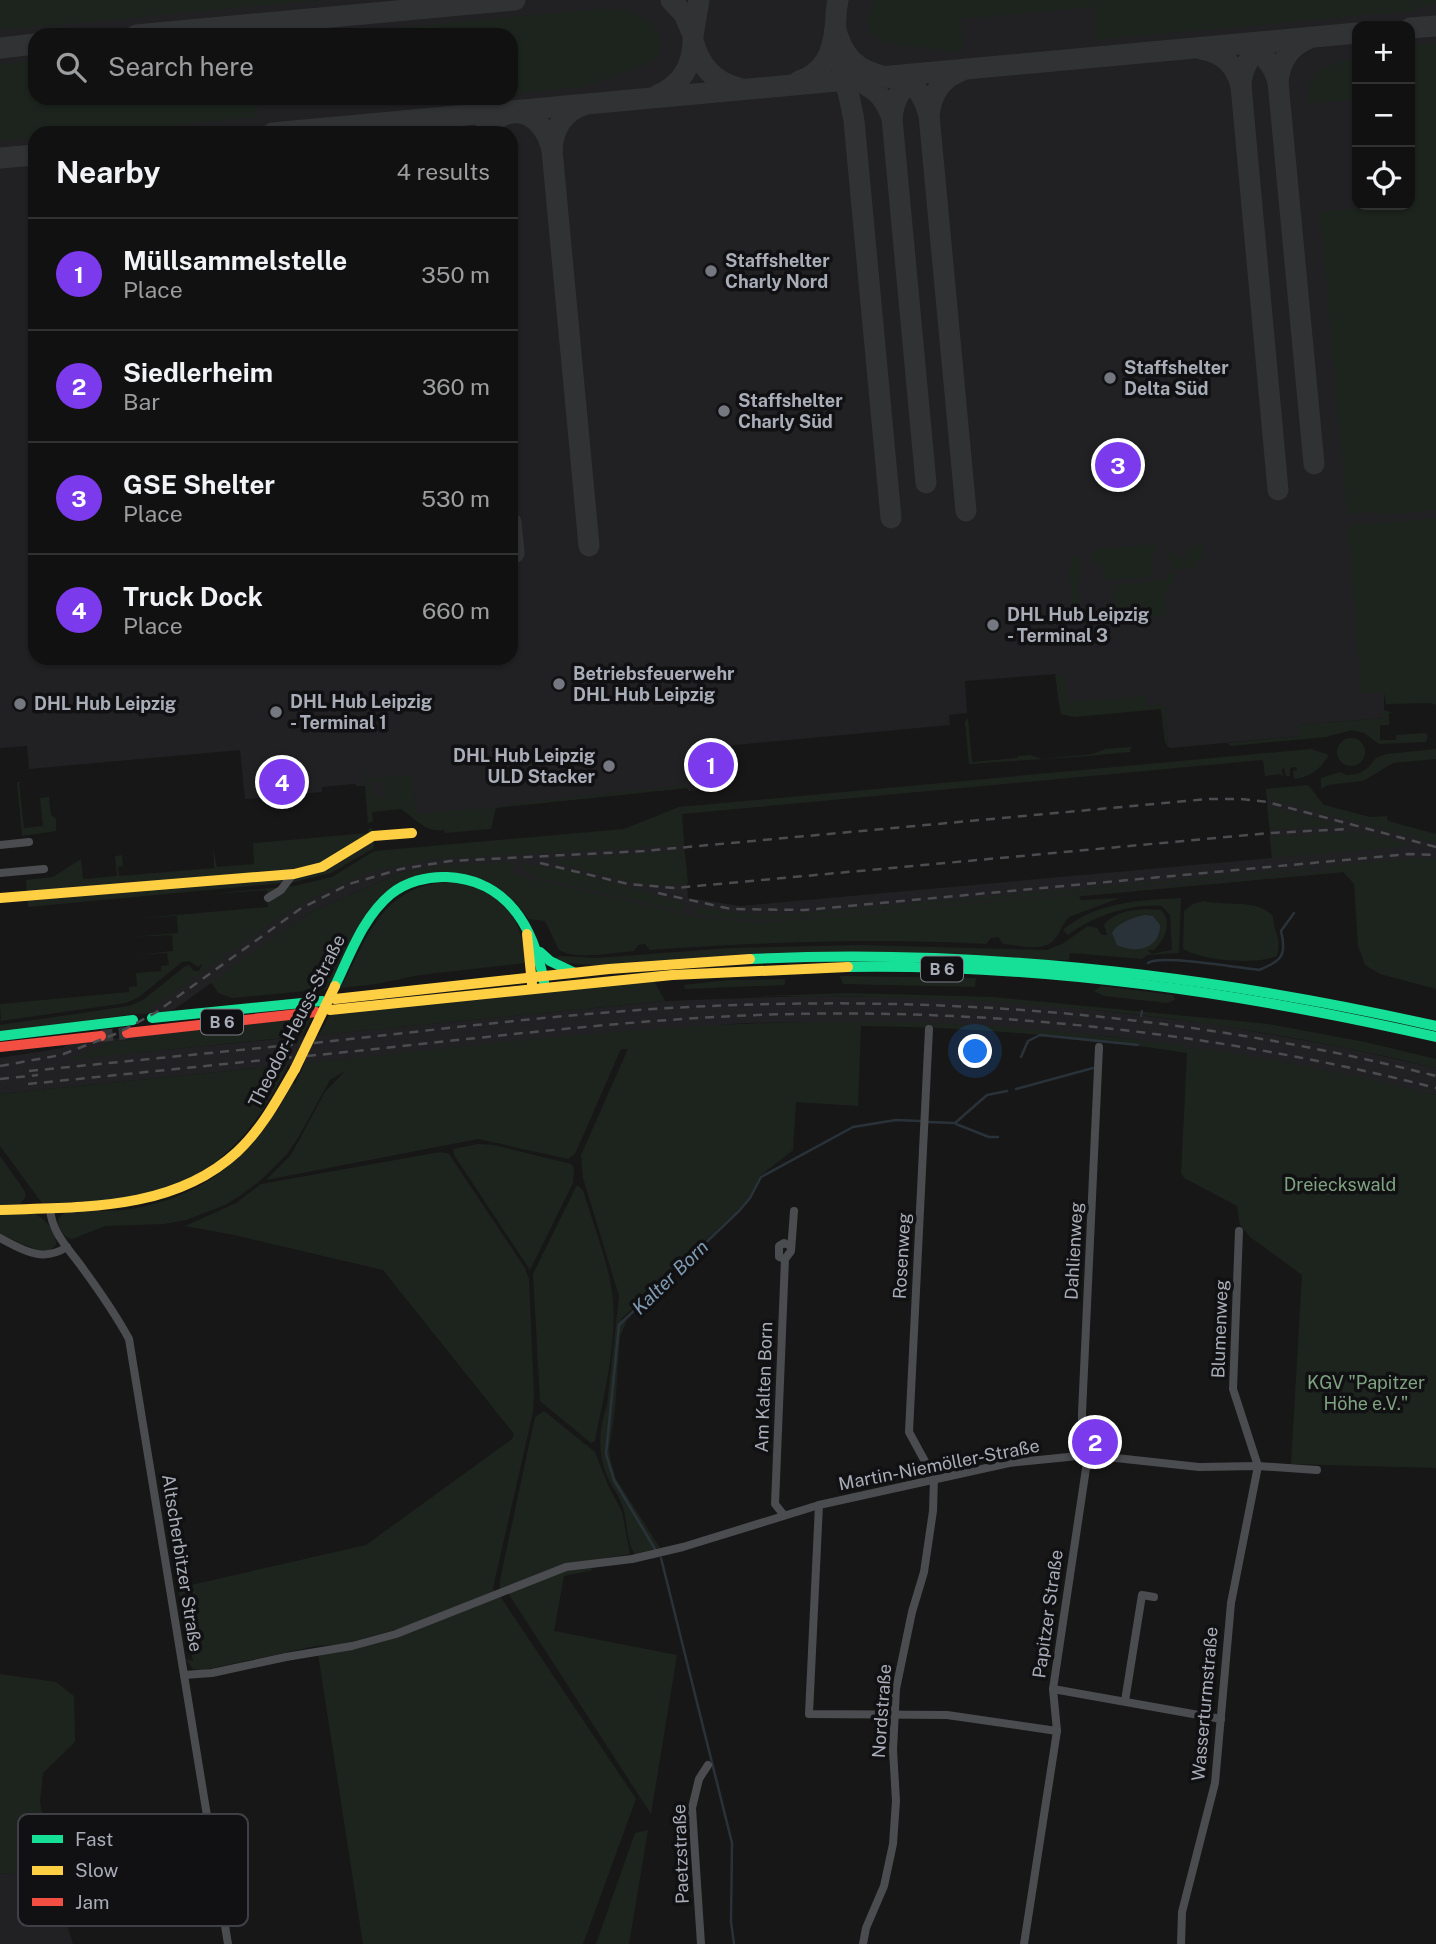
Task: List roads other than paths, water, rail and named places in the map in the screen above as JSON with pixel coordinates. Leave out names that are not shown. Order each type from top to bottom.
[{"type":"main road","points":[[0,898],[293,873],[322,867],[373,836],[412,833]]},
{"type":"main road","name":"Theodor-Heuss-Straße","points":[[0,1210],[135,1203],[156,1198],[195,1182],[222,1166],[248,1143],[274,1109],[377,907],[397,891],[419,880],[452,876],[485,885],[513,906],[537,950],[537,975]]},
{"type":"main road","name":"Theodor-Heuss-Straße","points":[[525,925],[539,989]]},
{"type":"main road","points":[[537,950],[550,961],[573,972]]},
{"type":"main road","name":"B 6","points":[[335,999],[537,975],[795,957],[996,960],[1108,968],[1225,984],[1349,1012],[1436,1037]]},
{"type":"main road","name":"B 6","points":[[330,1010],[693,973],[787,968],[985,970],[1160,986],[1436,1027]]},
{"type":"main road","name":"B 6","points":[[152,1018],[322,1001]]},
{"type":"main road","name":"B 6","points":[[127,1033],[316,1012]]},
{"type":"main road","points":[[0,1036],[133,1020]]},
{"type":"main road","points":[[0,1047],[101,1036]]},
{"type":"street","points":[[0,845],[29,842]]},
{"type":"street","points":[[0,873],[44,869]]},
{"type":"street","points":[[268,898],[281,890],[293,873]]},
{"type":"street","name":"Rosenweg","points":[[929,1029],[909,1432],[934,1478]]},
{"type":"street","name":"Dahlienweg","points":[[1088,1455],[1082,1448],[1082,1413],[1099,1046]]},
{"type":"street","name":"Altscherbitzer Straße","points":[[50,1209],[51,1222],[66,1247],[117,1316],[129,1339],[207,1814]]},
{"type":"street","name":"Am Kalten Born","points":[[783,1514],[775,1504],[785,1259],[792,1246],[793,1211]]},
{"type":"street","name":"Blumenweg","points":[[1239,1231],[1233,1389],[1258,1466]]},
{"type":"street","points":[[0,1238],[32,1254],[42,1256],[66,1247]]},
{"type":"street","name":"Martin-Niemöller-Straße","points":[[184,1675],[212,1673],[352,1646],[396,1634],[566,1567],[632,1559],[758,1525],[783,1514],[1009,1463],[1088,1455],[1199,1467],[1258,1466],[1317,1470]]},
{"type":"street","name":"Papitzer Straße","points":[[1024,1944],[1057,1731],[1053,1689],[1088,1455]]},
{"type":"street","name":"Wasserturmstraße","points":[[1181,1944],[1182,1912],[1215,1783],[1231,1603],[1258,1466]]},
{"type":"street","name":"Nordstraße","points":[[863,1944],[866,1928],[884,1886],[893,1844],[896,1801],[894,1715],[900,1662],[930,1546],[934,1478]]},
{"type":"street","name":"Martin-Niemöller-Straße","points":[[819,1505],[809,1714],[894,1715]]},
{"type":"street","points":[[1125,1701],[1138,1595],[1154,1597]]},
{"type":"street","points":[[1053,1689],[1221,1719]]},
{"type":"street","points":[[894,1715],[947,1715],[1057,1731]]},
{"type":"street","name":"Paetzstraße","points":[[701,1944],[692,1808],[699,1779],[708,1765]]},
{"type":"street","name":"Altscherbitzer Straße","points":[[225,1926],[228,1944]]},
{"type":"waterway","name":"Kalter Born","points":[[1148,963],[1168,960],[1259,970],[1281,956],[1281,931],[1294,913]]},
{"type":"waterway","name":"Kalter Born","points":[[1141,1016],[1142,1011]]},
{"type":"waterway","points":[[1021,1057],[1028,1041],[1040,1035],[1138,1045]]},
{"type":"waterway","name":"Kalter Born","points":[[1016,1089],[1093,1068]]},
{"type":"waterway","name":"Kalter Born","points":[[928,1122],[955,1123],[987,1095],[1007,1091]]},
{"type":"waterway","name":"Kalter Born","points":[[655,1549],[614,1480],[606,1454],[619,1325],[739,1211],[750,1198],[761,1177],[853,1127],[896,1120],[920,1121]]},
{"type":"waterway","points":[[956,1124],[989,1137],[998,1137]]},
{"type":"waterway","name":"Kalter Born","points":[[661,1558],[732,1843],[731,1922],[734,1944]]},
{"type":"tunnel","points":[[101,1036],[127,1033]]},
{"type":"railway","points":[[0,1066],[61,1055],[118,1033],[155,1013],[300,909],[349,884],[401,869],[450,861],[644,851],[1208,799],[1267,802],[1436,847]]},
{"type":"railway","points":[[540,863],[628,884],[675,888],[1270,833],[1347,829]]},
{"type":"railway","points":[[658,893],[731,909],[805,910],[1409,854],[1436,855]]},
{"type":"railway","points":[[314,1043],[525,1020],[685,1007],[826,1003],[914,1005],[1090,1016],[1177,1026],[1264,1039],[1436,1076]]},
{"type":"railway","points":[[307,1056],[680,1019],[910,1014],[1088,1026],[1176,1037],[1350,1068],[1436,1088]]},
{"type":"railway","points":[[29,1071],[300,1044]]},
{"type":"railway","points":[[28,1084],[294,1057]]},
{"type":"railway","points":[[0,1079],[38,1075]]},
{"type":"place","name":"Staffshelter Charly Nord","points":[[711,271]]},
{"type":"place","name":"Staffshelter Delta Süd","points":[[1110,378]]},
{"type":"place","name":"Staffshelter Charly Süd","points":[[724,411]]},
{"type":"place","name":"GSE Shelter","points":[[1118,465]]},
{"type":"place","name":"DHL Hub Leipzig - Terminal 3","points":[[993,625]]},
{"type":"place","name":"Betriebsfeuerwehr DHL Hub Leipzig","points":[[559,684]]},
{"type":"place","name":"DHL Hub Leipzig","points":[[20,704]]},
{"type":"place","name":"DHL Hub Leipzig - Terminal 1","points":[[276,712]]},
{"type":"place","name":"Müllsammelstelle","points":[[711,765]]},
{"type":"place","name":"DHL Hub Leipzig ULD Stacker","points":[[609,766]]},
{"type":"place","name":"Truck Dock","points":[[282,782]]},
{"type":"place","name":"Siedlerheim","points":[[1095,1442]]},
{"type":"park label","name":"Dreieckswald","points":[[1340,1185]]},
{"type":"park label","name":"KGV \"Papitzer Höhe e.V.\"","points":[[1366,1393]]}]
